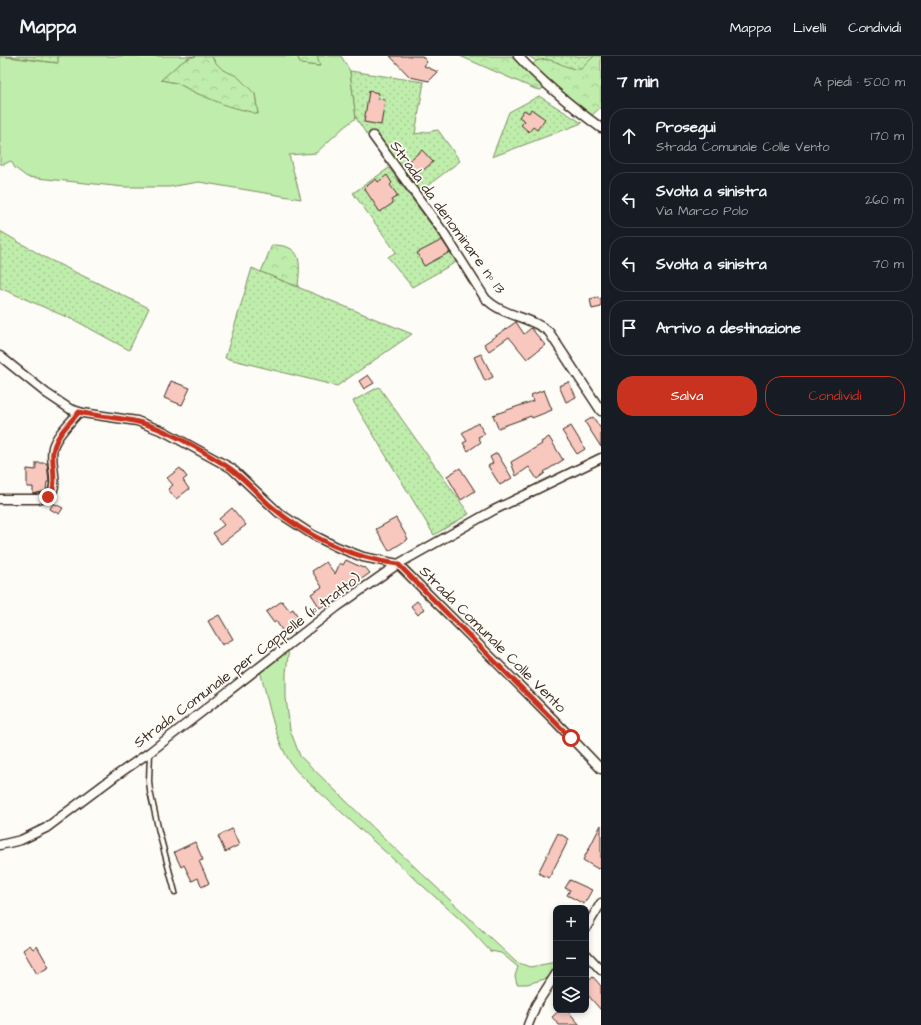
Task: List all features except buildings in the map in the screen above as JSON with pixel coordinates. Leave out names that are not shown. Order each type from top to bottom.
[{"type":"street","points":[[518,56],[537,76],[563,99],[601,128]]},
{"type":"street","name":"Strada da denominare nº 13","points":[[373,136],[449,240],[485,298],[500,309],[540,326],[549,332],[601,411]]},
{"type":"street","points":[[0,356],[59,403],[70,409],[79,412],[137,421],[165,432],[227,466],[279,513],[313,535],[337,547],[363,557],[398,564]]},
{"type":"street","points":[[0,499],[38,499],[50,496],[54,486],[52,458],[54,446],[59,436],[79,412]]},
{"type":"street","name":"Strada Comunale per Cappelle (1º tratto)","points":[[0,845],[21,840],[46,828],[150,752],[337,607],[398,564],[490,512],[601,458]]},
{"type":"street","name":"Strada Comunale Colle Vento","points":[[398,564],[601,769]]},
{"type":"street","points":[[589,923],[601,903]]},
{"type":"street","points":[[589,957],[601,970]]},
{"type":"street","points":[[528,1025],[536,1005],[554,977]]},
{"type":"lane","points":[[150,752],[150,791],[175,892]]},
{"type":"green space","points":[[0,56],[57,63],[58,56],[196,56],[189,57],[161,80],[177,83],[196,93],[258,114],[255,94],[237,77],[223,70],[211,56],[297,56],[301,64],[319,66],[317,56],[341,56],[350,71],[356,118],[316,153],[289,155],[301,199],[199,182],[169,187],[124,187],[27,177],[15,168],[11,161],[0,164]]},
{"type":"green space","points":[[3,56],[58,56],[58,63]]},
{"type":"green space","points":[[196,56],[211,56],[223,70],[237,76],[255,94],[258,114],[225,105],[177,83],[161,80],[181,63]]},
{"type":"green space","points":[[297,56],[317,56],[320,66],[301,64]]},
{"type":"green space","points":[[460,56],[520,56],[531,66],[542,57],[555,59],[560,63],[581,69],[594,56],[601,56],[601,107],[590,117],[549,82],[541,90],[535,89]]},
{"type":"green space","points":[[529,56],[594,56],[581,69],[575,69],[546,59],[536,61]]},
{"type":"green space","points":[[350,71],[424,82],[415,134],[438,130],[460,161],[418,193],[374,134],[369,138],[356,118]]},
{"type":"green space","points":[[539,96],[582,123],[492,157],[509,112]]},
{"type":"green space","points":[[389,168],[458,261],[412,287],[388,257],[396,252],[353,193]]},
{"type":"green space","points":[[0,231],[46,258],[149,308],[129,350],[78,322],[0,288]]},
{"type":"green space","points":[[272,245],[290,248],[295,252],[299,263],[298,287],[261,272]]},
{"type":"green space","points":[[252,268],[412,334],[337,386],[225,358]]},
{"type":"green space","points":[[379,387],[469,514],[434,535],[353,401]]},
{"type":"green space","points":[[289,648],[286,673],[286,698],[290,730],[300,756],[385,839],[516,962],[530,967],[553,963],[552,977],[527,984],[517,984],[515,976],[518,967],[501,953],[490,951],[466,925],[297,771],[280,743],[272,719],[260,671]]},
{"type":"route","points":[[48,497],[54,489],[52,458],[55,442],[79,412],[84,414],[137,421],[157,428],[227,466],[279,513],[323,541],[369,560],[398,564],[571,738]]}]
